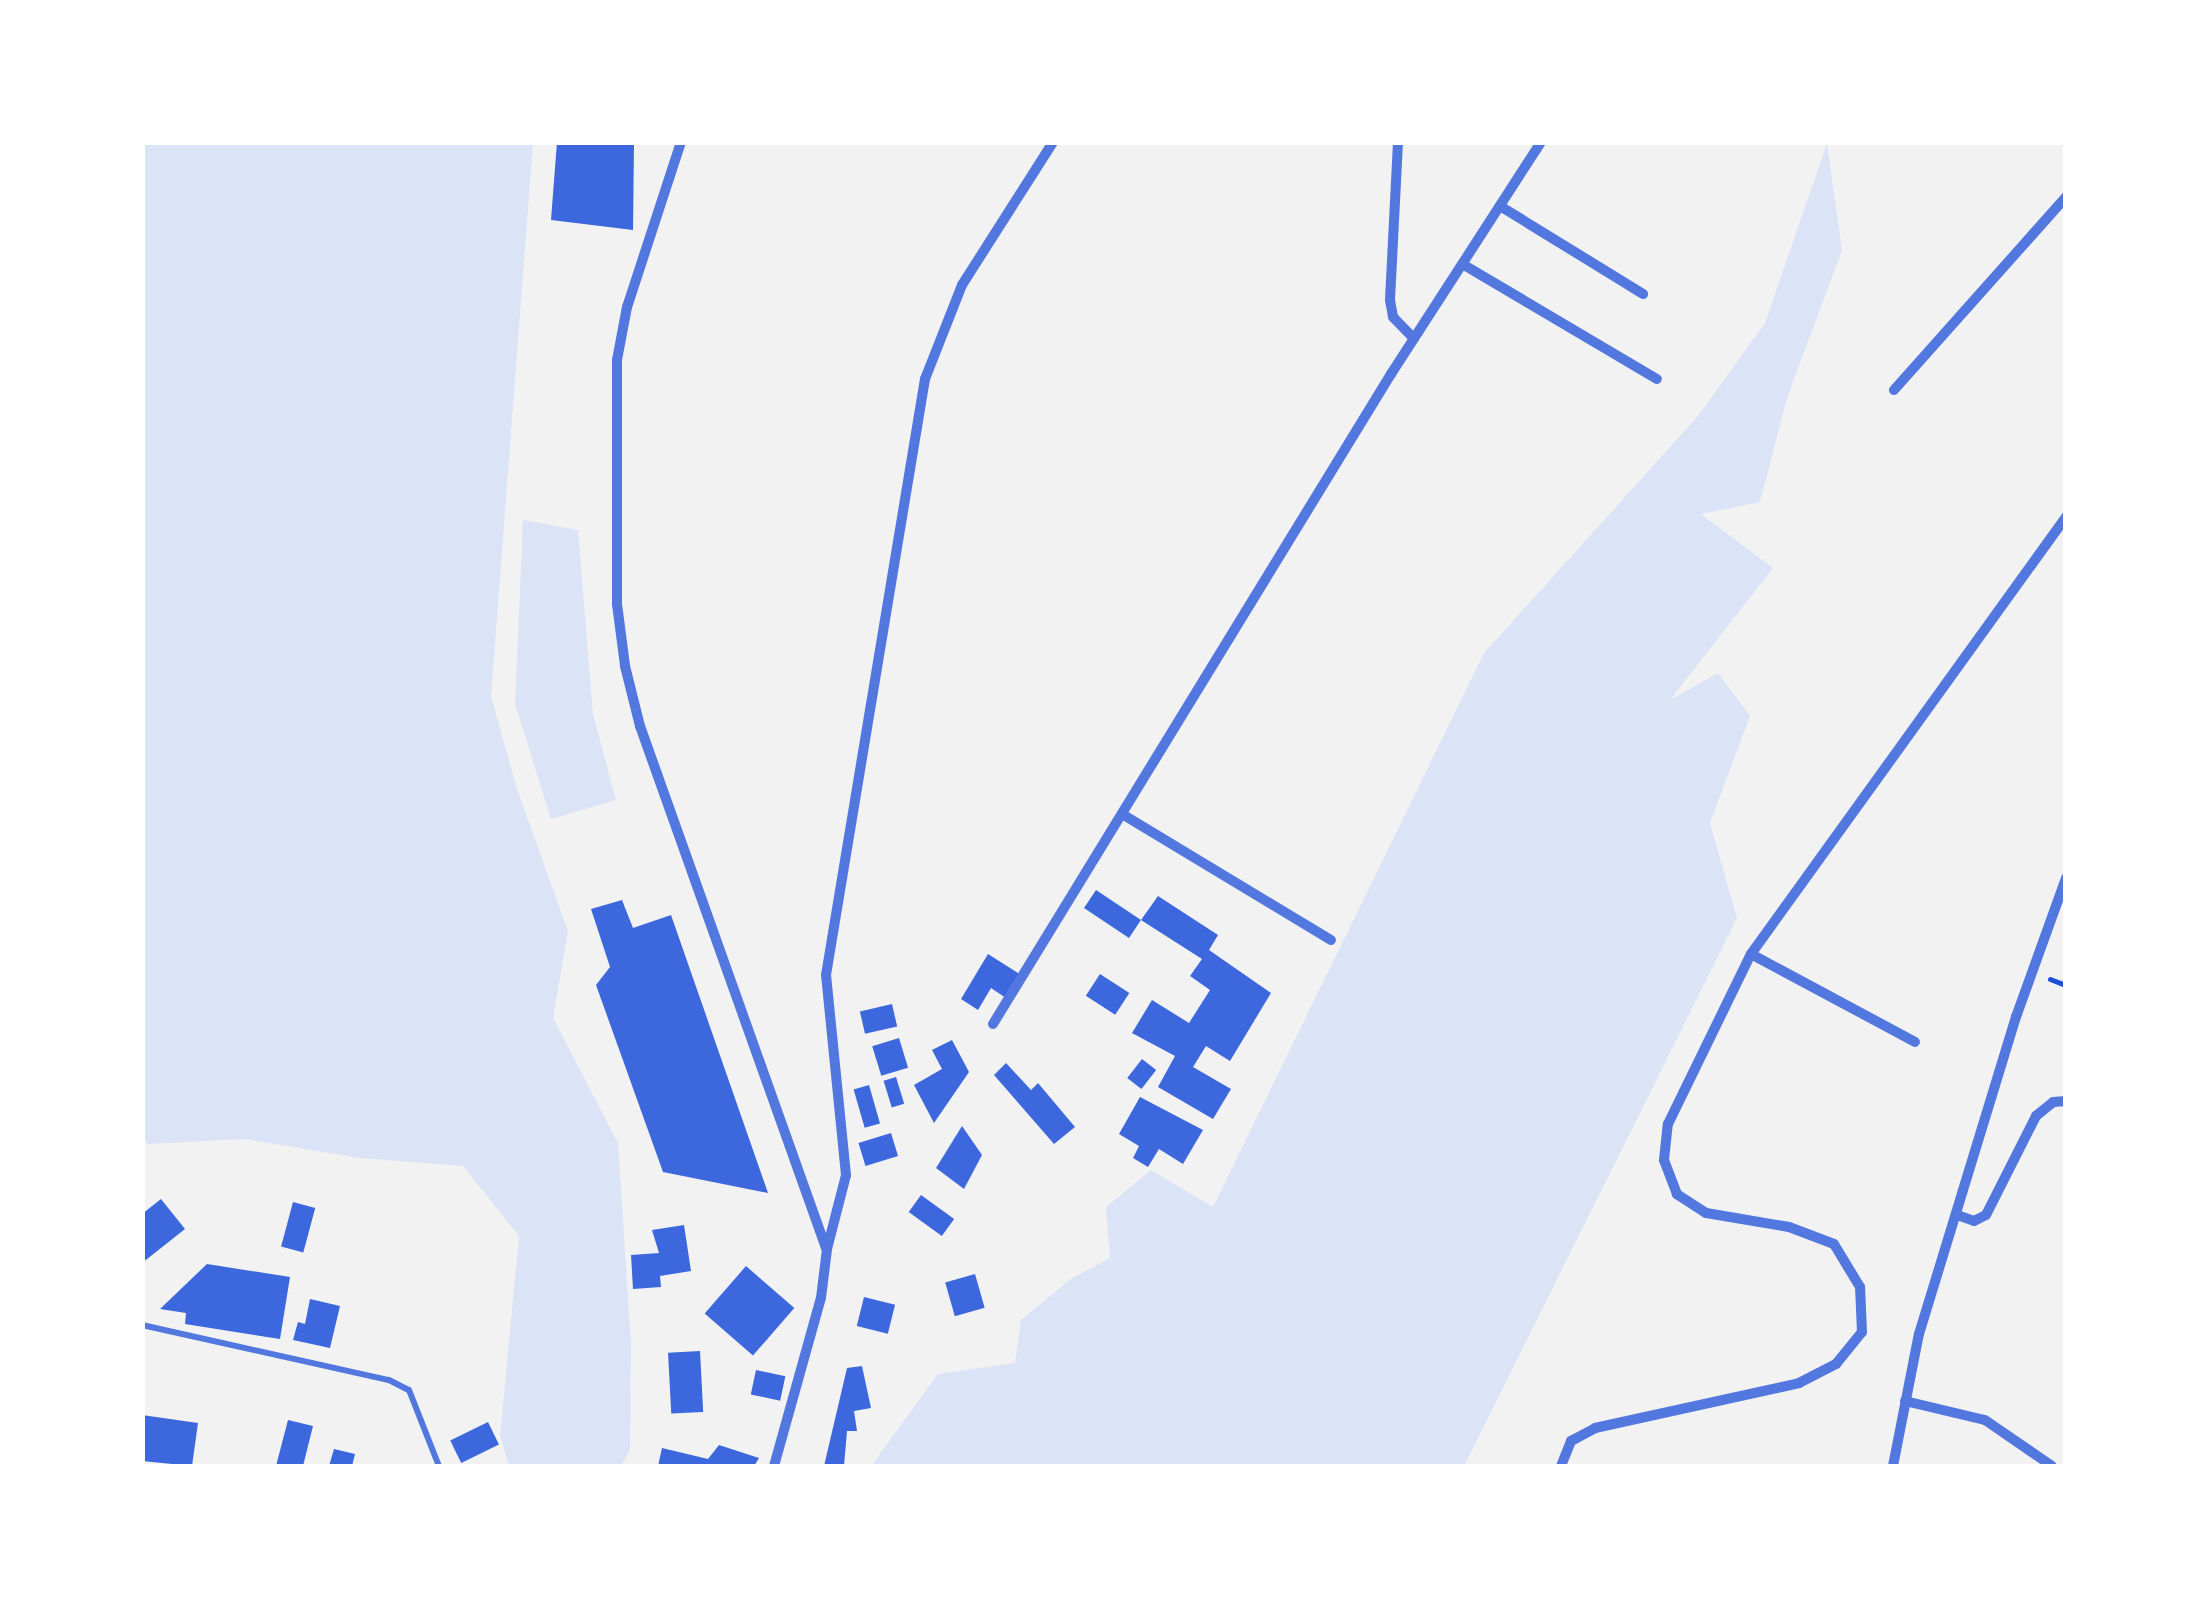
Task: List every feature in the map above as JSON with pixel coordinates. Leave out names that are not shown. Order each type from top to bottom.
[{"type":"street","points":[[680,142],[627,307],[617,360],[617,604],[625,666],[640,726],[827,1248]]},
{"type":"street","points":[[766,1466],[775,1460],[821,1298],[827,1248],[846,1175],[827,1020],[826,974],[925,379],[962,285],[1052,142]]},
{"type":"street","points":[[1398,142],[1390,300],[1393,317],[1414,340]]},
{"type":"street","points":[[993,1024],[1414,340],[1541,142]]},
{"type":"street","points":[[1894,390],[2066,197]]},
{"type":"street","points":[[1500,206],[1643,294]]},
{"type":"street","points":[[1464,265],[1657,379]]},
{"type":"street","points":[[1561,1466],[1572,1440],[1595,1428],[1799,1382],[1836,1364],[1862,1332],[1860,1288],[1834,1244],[1789,1227],[1706,1213],[1677,1194],[1664,1160],[1668,1124],[1751,954],[2066,517]]},
{"type":"street","points":[[1122,814],[1331,940]]},
{"type":"street","points":[[1893,1466],[1918,1334],[2016,1017],[2066,878]]},
{"type":"street","points":[[1751,954],[1915,1042]]},
{"type":"street","points":[[1957,1215],[1974,1221],[1986,1215],[2036,1116],[2053,1102],[2066,1101]]},
{"type":"street","points":[[1905,1401],[1985,1420],[2052,1466]]},
{"type":"lane","points":[[142,1326],[389,1380],[409,1390],[439,1466]]},
{"type":"shaded area","points":[[142,143],[533,143],[491,696],[517,789],[568,931],[553,1018],[618,1143],[631,1343],[630,1450],[621,1466],[509,1466],[500,1436],[519,1236],[463,1166],[359,1158],[245,1139],[147,1144],[143,1135]]},
{"type":"shaded area","points":[[1827,143],[1842,250],[1787,398],[1760,502],[1701,514],[1773,568],[1670,700],[1718,673],[1750,716],[1710,823],[1737,918],[1464,1466],[871,1466],[938,1374],[1015,1363],[1021,1320],[1072,1278],[1110,1258],[1106,1207],[1151,1170],[1213,1207],[1484,653],[1698,416],[1765,323]]},
{"type":"shaded area","points":[[523,520],[578,530],[593,714],[616,800],[551,819],[515,704]]},
{"type":"building","points":[[557,142],[634,142],[633,230],[551,220]]},
{"type":"building","points":[[1096,890],[1141,920],[1129,938],[1084,908]]},
{"type":"building","points":[[1158,896],[1218,935],[1209,950],[1271,993],[1230,1061],[1206,1046],[1193,1067],[1231,1089],[1213,1119],[1158,1087],[1175,1056],[1132,1033],[1152,1000],[1189,1023],[1210,990],[1190,976],[1202,959],[1141,920]]},
{"type":"building","points":[[622,900],[633,928],[671,915],[768,1193],[663,1172],[596,985],[610,967],[591,909]]},
{"type":"building","points":[[988,954],[1021,975],[1006,998],[991,988],[978,1010],[961,999]]},
{"type":"building","points":[[1100,974],[1129,993],[1115,1015],[1086,996]]},
{"type":"building","points":[[892,1004],[897,1026],[865,1034],[860,1011]]},
{"type":"building","points":[[899,1038],[908,1068],[881,1076],[872,1046]]},
{"type":"building","points":[[952,1040],[969,1072],[934,1123],[914,1085],[942,1069],[932,1050]]},
{"type":"building","points":[[1142,1059],[1156,1070],[1141,1089],[1127,1078]]},
{"type":"building","points":[[1006,1063],[1031,1090],[1038,1083],[1075,1127],[1054,1144],[994,1075]]},
{"type":"building","points":[[896,1077],[904,1104],[892,1108],[884,1081]]},
{"type":"building","points":[[869,1085],[880,1123],[865,1128],[854,1089]]},
{"type":"building","points":[[1140,1097],[1203,1130],[1183,1164],[1159,1149],[1148,1167],[1133,1158],[1139,1146],[1119,1134]]},
{"type":"building","points":[[962,1126],[982,1155],[964,1189],[936,1168]]},
{"type":"building","points":[[891,1133],[898,1156],[866,1166],[858,1143]]},
{"type":"building","points":[[921,1195],[954,1219],[942,1236],[909,1212]]},
{"type":"building","points":[[161,1199],[185,1229],[142,1263],[142,1214]]},
{"type":"building","points":[[293,1202],[315,1208],[303,1252],[281,1246]]},
{"type":"building","points":[[684,1225],[691,1271],[660,1276],[661,1287],[633,1289],[631,1255],[659,1253],[652,1230]]},
{"type":"building","points":[[207,1264],[290,1277],[280,1339],[185,1324],[186,1313],[160,1309]]},
{"type":"building","points":[[746,1266],[794,1308],[753,1356],[705,1314]]},
{"type":"building","points":[[975,1274],[985,1308],[955,1316],[945,1283]]},
{"type":"building","points":[[864,1297],[895,1305],[888,1334],[857,1326]]},
{"type":"building","points":[[310,1299],[340,1306],[330,1348],[293,1340],[298,1322],[305,1324]]},
{"type":"building","points":[[700,1351],[703,1412],[671,1414],[668,1353]]},
{"type":"building","points":[[862,1366],[871,1408],[854,1411],[857,1431],[847,1431],[844,1466],[824,1466],[847,1368]]},
{"type":"building","points":[[756,1370],[785,1376],[780,1401],[751,1394]]},
{"type":"building","points":[[142,1415],[198,1423],[192,1466],[142,1461]]},
{"type":"building","points":[[288,1420],[313,1426],[303,1466],[276,1466]]},
{"type":"building","points":[[488,1422],[499,1444],[461,1463],[450,1440]]},
{"type":"building","points":[[719,1445],[759,1458],[754,1466],[658,1466],[662,1448],[708,1459]]},
{"type":"building","points":[[334,1449],[355,1454],[352,1466],[329,1466]]}]
